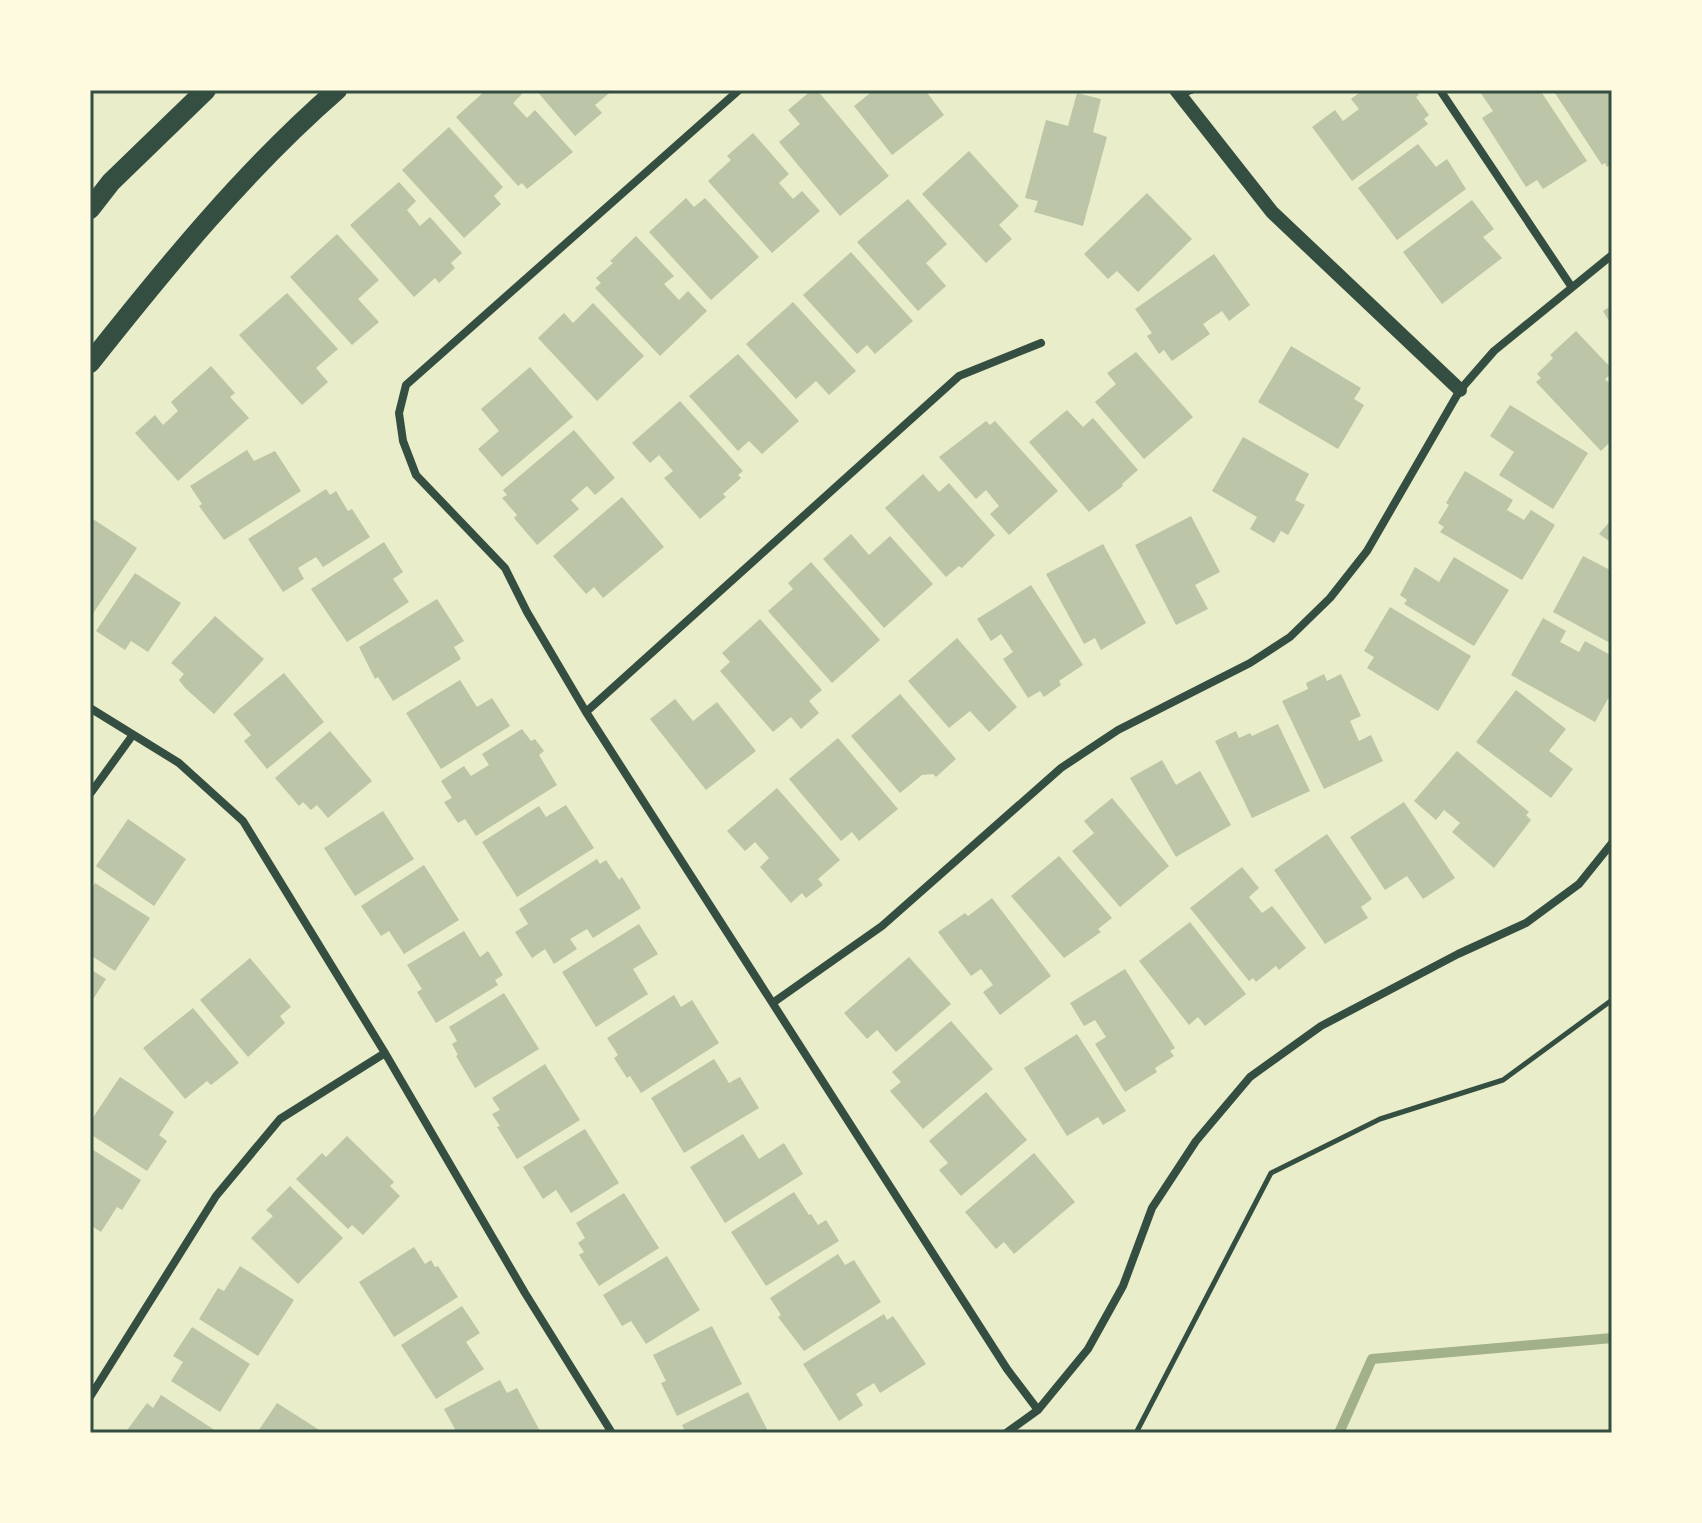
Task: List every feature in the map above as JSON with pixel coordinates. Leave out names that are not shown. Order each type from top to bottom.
[{"type":"main road","points":[[90,209],[111,182],[206,90]]},
{"type":"main road","points":[[90,363],[213,215],[337,90]]},
{"type":"street","points":[[739,90],[406,385],[399,413],[403,441],[416,475],[505,568],[586,712],[1007,1369],[1038,1410]]},
{"type":"street","points":[[1440,90],[1571,286]]},
{"type":"street","points":[[1183,92],[1272,212],[1460,390]]},
{"type":"street","points":[[774,1002],[882,926],[1061,768],[1118,730],[1250,663],[1290,637],[1330,598],[1367,551],[1460,390],[1494,351],[1612,255]]},
{"type":"street","points":[[586,712],[959,376],[1041,343]]},
{"type":"street","points":[[90,708],[179,763],[243,821],[612,1433]]},
{"type":"street","points":[[90,794],[132,736]]},
{"type":"street","points":[[1006,1433],[1038,1410],[1088,1349],[1116,1299],[1152,1208],[1196,1141],[1250,1077],[1321,1026],[1458,954],[1526,923],[1579,884],[1612,843]]},
{"type":"street","points":[[90,1397],[216,1196],[280,1119],[385,1053]]},
{"type":"path","points":[[1136,1433],[1271,1173],[1380,1119],[1503,1080],[1612,1000]]},
{"type":"building","points":[[486,90],[519,90],[522,94],[513,103],[527,118],[535,110],[573,152],[527,189],[522,183],[518,186],[456,117]]},
{"type":"building","points":[[536,90],[613,90],[595,105],[602,113],[575,136]]},
{"type":"building","points":[[812,90],[817,90],[889,176],[840,216],[779,142],[800,124],[788,110]]},
{"type":"building","points":[[874,90],[925,90],[944,115],[892,155],[854,106]]},
{"type":"building","points":[[1363,90],[1415,90],[1419,95],[1416,97],[1429,115],[1424,119],[1428,124],[1352,181],[1312,127],[1335,110],[1343,121],[1359,109],[1351,99]]},
{"type":"building","points":[[1540,90],[1587,161],[1543,189],[1537,180],[1526,187],[1482,118],[1493,111],[1480,92]]},
{"type":"building","points":[[1553,90],[1612,90],[1612,164],[1607,167],[1605,163],[1602,165]]},
{"type":"building","points":[[1077,93],[1101,99],[1093,132],[1107,137],[1083,226],[1034,212],[1038,201],[1025,198],[1046,120],[1068,126]]},
{"type":"building","points":[[449,127],[503,187],[494,196],[501,204],[464,238],[402,170]]},
{"type":"building","points":[[753,133],[789,174],[779,183],[793,199],[802,191],[820,211],[772,253],[708,181],[731,160],[727,156]]},
{"type":"building","points":[[1418,144],[1436,167],[1447,159],[1466,189],[1397,240],[1358,188]]},
{"type":"building","points":[[969,151],[1019,206],[999,225],[1012,239],[986,263],[922,194]]},
{"type":"building","points":[[399,182],[416,201],[407,210],[420,226],[430,217],[462,253],[451,263],[455,268],[439,283],[435,278],[414,297],[350,225]]},
{"type":"building","points":[[1147,193],[1192,239],[1138,292],[1117,271],[1108,279],[1084,254]]},
{"type":"building","points":[[686,198],[694,207],[705,198],[759,257],[711,300],[649,232]]},
{"type":"building","points":[[908,199],[947,244],[926,263],[946,286],[918,311],[857,242]]},
{"type":"building","points":[[1472,200],[1494,229],[1483,237],[1502,258],[1442,304],[1403,252]]},
{"type":"building","points":[[337,234],[379,280],[358,299],[379,322],[352,345],[290,277]]},
{"type":"building","points":[[636,236],[674,276],[664,284],[679,300],[688,291],[707,311],[660,356],[595,288],[601,283],[596,278]]},
{"type":"building","points":[[851,252],[913,321],[875,354],[867,345],[857,354],[803,295]]},
{"type":"building","points":[[1214,254],[1250,305],[1229,321],[1222,311],[1203,324],[1210,334],[1172,361],[1164,350],[1159,354],[1147,336],[1152,333],[1135,309]]},
{"type":"building","points":[[287,293],[338,349],[316,368],[328,382],[302,405],[239,335]]},
{"type":"building","points":[[793,302],[856,371],[829,395],[816,381],[796,399],[746,344]]},
{"type":"building","points":[[593,303],[644,356],[597,401],[538,338],[564,313],[573,323]]},
{"type":"building","points":[[1612,305],[1612,326],[1603,311]]},
{"type":"building","points":[[1576,331],[1612,369],[1605,379],[1612,386],[1612,440],[1601,451],[1536,382],[1541,378],[1537,374],[1553,358],[1550,355]]},
{"type":"building","points":[[1291,346],[1361,388],[1354,399],[1364,405],[1338,449],[1258,402]]},
{"type":"building","points":[[1136,352],[1193,417],[1144,459],[1095,402],[1116,384],[1107,373]]},
{"type":"building","points":[[738,354],[799,421],[762,454],[749,441],[738,451],[689,396]]},
{"type":"building","points":[[211,366],[235,393],[230,397],[249,418],[178,481],[135,433],[155,415],[163,425],[178,411],[171,402]]},
{"type":"building","points":[[530,367],[573,417],[502,477],[478,449],[499,431],[481,409]]},
{"type":"building","points":[[680,401],[743,471],[738,475],[741,478],[723,494],[726,497],[700,519],[664,478],[673,471],[659,455],[650,463],[632,443]]},
{"type":"building","points":[[1510,405],[1588,453],[1553,509],[1499,475],[1514,452],[1490,436]]},
{"type":"building","points":[[1067,410],[1083,427],[1093,418],[1138,470],[1089,512],[1029,442]]},
{"type":"building","points":[[986,421],[990,425],[995,421],[1058,491],[1009,535],[990,514],[999,506],[986,490],[976,499],[939,457]]},
{"type":"building","points":[[574,430],[615,478],[595,495],[587,486],[571,500],[579,509],[537,545],[514,518],[517,515],[502,498],[507,495],[503,490]]},
{"type":"building","points":[[1243,437],[1309,474],[1295,500],[1305,505],[1288,535],[1281,531],[1274,543],[1250,529],[1257,517],[1212,491]]},
{"type":"building","points":[[247,450],[254,461],[275,451],[301,491],[224,540],[199,506],[202,504],[190,486]]},
{"type":"building","points":[[1465,471],[1513,500],[1507,510],[1524,520],[1531,510],[1555,525],[1522,580],[1440,532],[1444,527],[1438,523],[1449,505],[1446,503]]},
{"type":"building","points":[[923,474],[939,492],[949,483],[995,535],[962,568],[959,566],[946,577],[885,508]]},
{"type":"building","points":[[326,489],[330,495],[336,491],[370,537],[323,567],[316,557],[298,568],[304,579],[283,592],[248,539]]},
{"type":"building","points":[[622,497],[664,547],[603,598],[594,587],[586,594],[553,556]]},
{"type":"building","points":[[1191,516],[1220,572],[1195,585],[1208,609],[1176,625],[1135,545]]},
{"type":"building","points":[[90,517],[137,548],[90,618]]},
{"type":"building","points":[[1612,519],[1612,543],[1599,534]]},
{"type":"building","points":[[851,534],[869,555],[890,536],[933,584],[884,628],[823,559]]},
{"type":"building","points":[[384,542],[403,572],[393,579],[409,602],[347,642],[311,589]]},
{"type":"building","points":[[1103,544],[1146,623],[1101,650],[1095,638],[1084,644],[1046,574]]},
{"type":"building","points":[[1583,556],[1612,571],[1612,644],[1553,612]]},
{"type":"building","points":[[1454,557],[1509,590],[1474,646],[1404,604],[1407,600],[1400,595],[1415,567],[1439,582]]},
{"type":"building","points":[[811,562],[880,640],[832,683],[768,611],[793,589],[788,583]]},
{"type":"building","points":[[135,573],[181,603],[148,652],[131,641],[125,650],[96,631]]},
{"type":"building","points":[[1031,585],[1083,665],[1059,681],[1061,685],[1044,697],[1040,691],[1028,698],[1003,659],[1013,652],[1001,634],[991,641],[977,619]]},
{"type":"building","points":[[437,599],[464,641],[454,647],[461,659],[393,701],[378,677],[375,679],[359,647]]},
{"type":"building","points":[[1390,607],[1471,656],[1438,711],[1367,668],[1374,657],[1364,651]]},
{"type":"building","points":[[215,616],[264,659],[214,714],[185,688],[179,680],[184,674],[171,663]]},
{"type":"building","points":[[1543,618],[1566,631],[1560,642],[1579,652],[1585,641],[1612,656],[1612,698],[1609,697],[1595,722],[1511,675]]},
{"type":"building","points":[[760,619],[822,690],[809,701],[819,713],[801,729],[791,717],[773,732],[720,671],[730,662],[722,653]]},
{"type":"building","points":[[957,638],[1017,707],[989,732],[970,711],[949,728],[908,681]]},
{"type":"building","points":[[284,673],[324,722],[267,769],[244,741],[251,735],[233,714]]},
{"type":"building","points":[[1324,674],[1327,681],[1341,674],[1361,716],[1350,721],[1359,741],[1371,735],[1383,761],[1324,789],[1282,701],[1308,689],[1306,683]]},
{"type":"building","points":[[460,680],[477,707],[492,698],[510,726],[441,769],[406,713]]},
{"type":"building","points":[[1516,690],[1566,729],[1549,751],[1573,769],[1551,798],[1476,742]]},
{"type":"building","points":[[900,694],[956,759],[936,777],[933,774],[922,775],[900,793],[851,736]]},
{"type":"building","points":[[675,699],[693,721],[717,702],[756,751],[706,790],[650,719]]},
{"type":"building","points":[[1278,724],[1310,791],[1252,818],[1215,741],[1236,731],[1239,738],[1250,733],[1252,736]]},
{"type":"building","points":[[522,729],[544,751],[539,755],[557,785],[476,836],[465,819],[458,823],[444,802],[452,798],[441,781],[464,766],[471,776],[489,765],[482,754]]},
{"type":"building","points":[[330,731],[372,781],[328,818],[317,805],[311,810],[303,802],[299,806],[275,778]]},
{"type":"building","points":[[838,738],[898,809],[859,841],[852,832],[841,841],[789,779]]},
{"type":"building","points":[[1457,751],[1529,812],[1526,815],[1531,820],[1494,868],[1452,832],[1460,823],[1444,810],[1436,820],[1414,801]]},
{"type":"building","points":[[1162,760],[1176,785],[1200,771],[1231,825],[1176,857],[1130,778]]},
{"type":"building","points":[[777,788],[840,860],[818,879],[823,885],[806,898],[802,893],[791,903],[760,867],[769,858],[755,842],[745,851],[727,831]]},
{"type":"building","points":[[1112,798],[1169,866],[1120,907],[1072,851],[1094,833],[1084,821]]},
{"type":"building","points":[[1404,802],[1455,878],[1423,899],[1407,876],[1385,890],[1350,837]]},
{"type":"building","points":[[566,805],[594,848],[517,897],[482,842],[539,806],[546,817]]},
{"type":"building","points":[[383,811],[414,859],[355,896],[324,848]]},
{"type":"building","points":[[128,819],[186,859],[154,906],[96,866]]},
{"type":"building","points":[[1327,834],[1372,899],[1361,907],[1368,918],[1325,944],[1274,870]]},
{"type":"building","points":[[1059,856],[1112,918],[1098,929],[1101,932],[1064,958],[1011,896]]},
{"type":"building","points":[[597,859],[600,864],[606,860],[619,880],[622,877],[641,908],[593,938],[587,929],[570,939],[577,949],[554,964],[545,949],[532,958],[515,932],[528,924],[519,909]]},
{"type":"building","points":[[424,865],[459,920],[404,954],[389,931],[381,936],[361,906]]},
{"type":"building","points":[[1242,867],[1259,888],[1249,897],[1262,913],[1272,906],[1306,948],[1279,970],[1276,966],[1256,982],[1253,978],[1249,981],[1190,908]]},
{"type":"building","points":[[95,883],[150,918],[115,971],[90,955],[90,891]]},
{"type":"building","points":[[992,898],[1051,976],[1000,1015],[983,992],[993,985],[981,969],[971,976],[938,932],[965,913],[968,916]]},
{"type":"building","points":[[1190,922],[1246,994],[1205,1026],[1198,1017],[1189,1025],[1139,961]]},
{"type":"building","points":[[639,924],[658,954],[633,969],[648,994],[596,1027],[562,972]]},
{"type":"building","points":[[464,931],[480,957],[488,951],[503,975],[495,980],[498,985],[436,1023],[417,992],[422,989],[407,965]]},
{"type":"building","points":[[909,957],[951,1004],[896,1052],[877,1030],[867,1039],[844,1013]]},
{"type":"building","points":[[250,958],[291,1007],[280,1016],[285,1023],[248,1057],[200,1000]]},
{"type":"building","points":[[90,969],[106,979],[90,1004]]},
{"type":"building","points":[[1125,969],[1175,1048],[1170,1051],[1174,1056],[1155,1068],[1157,1072],[1125,1092],[1095,1044],[1106,1037],[1095,1020],[1084,1026],[1070,1003]]},
{"type":"building","points":[[504,993],[539,1049],[475,1088],[456,1056],[452,1044],[457,1041],[449,1027]]},
{"type":"building","points":[[674,995],[681,1007],[692,1000],[719,1043],[641,1093],[614,1058],[618,1055],[607,1038]]},
{"type":"building","points":[[193,1008],[239,1063],[211,1085],[207,1081],[185,1099],[143,1048]]},
{"type":"building","points":[[951,1021],[993,1069],[923,1129],[890,1091],[901,1082],[892,1072]]},
{"type":"building","points":[[1077,1034],[1126,1111],[1103,1125],[1098,1117],[1067,1136],[1024,1068]]},
{"type":"building","points":[[714,1059],[729,1083],[740,1077],[759,1108],[684,1153],[651,1098]]},
{"type":"building","points":[[545,1064],[580,1120],[517,1159],[497,1127],[500,1126],[492,1114],[500,1110],[492,1098]]},
{"type":"building","points":[[120,1077],[174,1112],[159,1135],[167,1141],[147,1171],[90,1134],[90,1122]]},
{"type":"building","points":[[986,1092],[1027,1140],[961,1196],[939,1170],[948,1163],[929,1141]]},
{"type":"building","points":[[585,1129],[619,1183],[571,1213],[556,1190],[543,1199],[523,1167]]},
{"type":"building","points":[[743,1134],[759,1159],[784,1143],[803,1174],[725,1223],[690,1167]]},
{"type":"building","points":[[347,1136],[394,1182],[390,1186],[400,1196],[363,1235],[352,1225],[348,1229],[296,1179],[322,1153],[326,1157]]},
{"type":"building","points":[[90,1148],[141,1180],[122,1210],[117,1207],[101,1232],[90,1225]]},
{"type":"building","points":[[1034,1153],[1075,1202],[1014,1254],[1004,1242],[996,1249],[965,1212]]},
{"type":"building","points":[[290,1186],[343,1238],[298,1284],[251,1238],[273,1216],[266,1210]]},
{"type":"building","points":[[794,1192],[818,1225],[826,1220],[839,1241],[766,1286],[731,1232]]},
{"type":"building","points":[[624,1193],[659,1248],[599,1286],[579,1255],[584,1252],[578,1243],[585,1238],[576,1223]]},
{"type":"building","points":[[414,1247],[425,1264],[431,1260],[435,1267],[438,1266],[458,1297],[394,1337],[359,1282]]},
{"type":"building","points":[[838,1254],[845,1265],[854,1260],[881,1302],[804,1351],[778,1317],[781,1315],[770,1298]]},
{"type":"building","points":[[667,1256],[700,1310],[646,1344],[631,1321],[622,1326],[603,1295]]},
{"type":"building","points":[[240,1266],[294,1300],[258,1356],[199,1319],[218,1288],[224,1291]]},
{"type":"building","points":[[462,1306],[480,1333],[466,1342],[484,1369],[436,1399],[401,1345]]},
{"type":"building","points":[[884,1314],[887,1320],[893,1316],[926,1364],[880,1393],[874,1383],[856,1394],[863,1405],[839,1421],[803,1364]]},
{"type":"building","points":[[712,1326],[742,1384],[677,1416],[661,1383],[666,1381],[653,1355]]},
{"type":"building","points":[[192,1327],[250,1364],[220,1412],[171,1381],[183,1362],[173,1356]]},
{"type":"building","points":[[500,1380],[507,1393],[517,1388],[541,1433],[457,1433],[444,1409]]},
{"type":"building","points":[[748,1392],[769,1433],[686,1433],[682,1425]]},
{"type":"building","points":[[161,1395],[216,1431],[125,1433],[147,1403],[153,1408]]},
{"type":"building","points":[[277,1403],[324,1433],[257,1433]]},
{"type":"waterway","points":[[1339,1433],[1372,1359],[1612,1338]]}]
